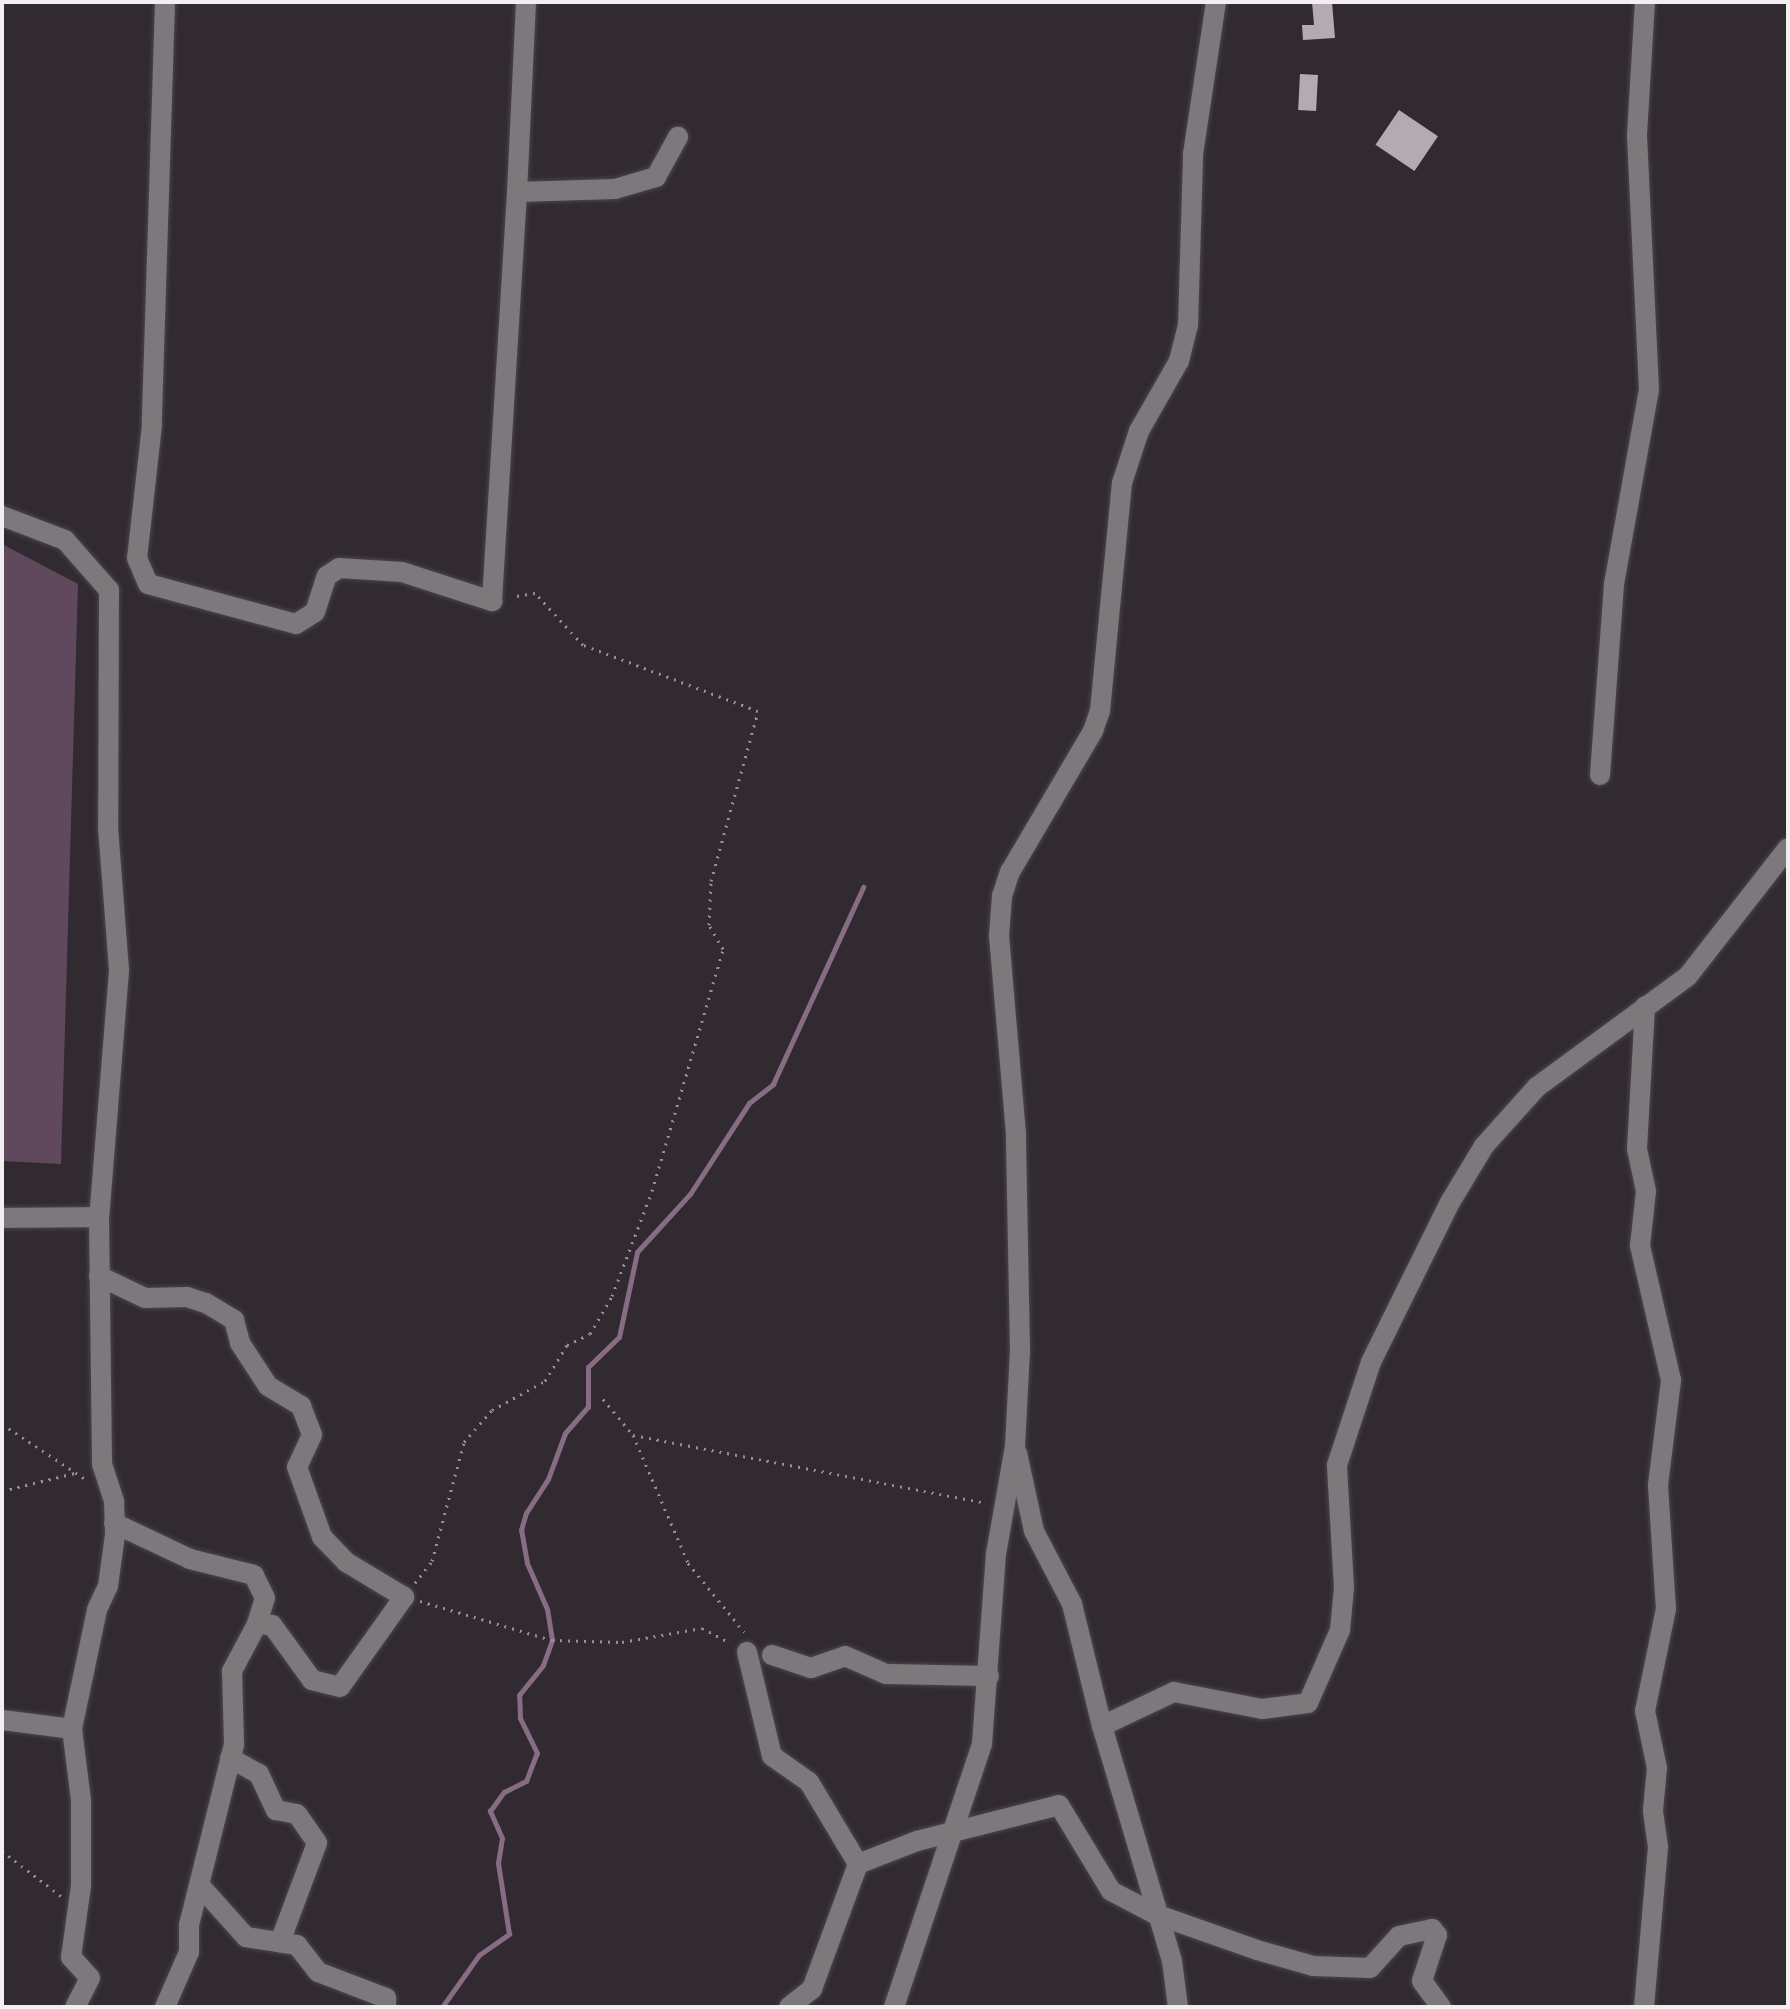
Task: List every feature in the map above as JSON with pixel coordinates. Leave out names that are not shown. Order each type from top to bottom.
[{"type":"street","points":[[165,2],[152,425],[139,573],[148,584],[171,593],[296,624],[315,612],[327,576],[339,568],[402,572],[492,601],[526,2]]},
{"type":"street","points":[[894,2007],[982,1744],[1003,1507],[1015,1446],[1020,1350],[1016,1134],[999,936],[1002,896],[1010,872],[1100,711],[1122,483],[1139,431],[1179,361],[1188,326],[1193,154],[1216,2]]},
{"type":"street","points":[[1600,775],[1614,584],[1649,390],[1637,135],[1645,2]]},
{"type":"street","points":[[517,192],[615,189],[656,177],[678,137]]},
{"type":"street","points":[[2,516],[65,540],[109,590],[108,827],[119,971],[99,1217],[99,1276],[102,1464],[112,1494],[114,1523],[108,1586],[97,1610],[72,1729],[81,1800],[78,1905],[71,1957],[90,1978],[75,2007]]},
{"type":"street","points":[[109,590],[139,573]]},
{"type":"street","points":[[1102,1726],[1174,1692],[1262,1709],[1308,1703],[1340,1630],[1344,1588],[1337,1465],[1371,1362],[1449,1204],[1484,1146],[1537,1087],[1705,958],[1788,848]]},
{"type":"street","points":[[1644,2007],[1658,1847],[1653,1810],[1657,1768],[1645,1711],[1666,1609],[1658,1485],[1671,1380],[1640,1246],[1646,1191],[1637,1149],[1645,1006]]},
{"type":"street","points":[[2,1218],[99,1217]]},
{"type":"street","points":[[99,1276],[145,1298],[187,1297],[206,1303],[234,1320],[240,1343],[268,1386],[301,1406],[312,1435],[297,1467],[322,1537],[346,1562],[404,1597],[340,1687],[312,1680],[272,1625],[257,1624]]},
{"type":"street","points":[[1015,1446],[1034,1531],[1072,1604],[1102,1726],[1155,1914],[1172,1961],[1178,2007]]},
{"type":"street","points":[[114,1523],[190,1559],[254,1575],[265,1598],[257,1624],[232,1671],[230,1758],[202,1888],[189,1925],[189,1952],[165,2007]]},
{"type":"street","points":[[747,1652],[772,1756],[809,1782],[858,1864]]},
{"type":"street","points":[[772,1655],[811,1668],[845,1656],[886,1674],[989,1676]]},
{"type":"street","points":[[2,1720],[72,1729]]},
{"type":"street","points":[[230,1758],[259,1774],[276,1810],[297,1814],[317,1843],[280,1942]]},
{"type":"street","points":[[858,1864],[952,1833],[1059,1805],[1111,1891],[1155,1914],[1313,1966],[1370,1968],[1399,1936],[1432,1929],[1437,1935],[1422,1981],[1441,2007]]},
{"type":"street","points":[[789,2007],[812,1989],[858,1864]]},
{"type":"street","points":[[202,1888],[246,1937],[297,1945],[318,1972],[386,1998],[386,2007]]},
{"type":"path","points":[[492,601],[535,593],[583,645],[758,711],[711,881],[709,925],[723,949],[652,1191],[612,1296],[590,1334],[567,1345],[545,1381],[492,1410],[464,1442],[432,1561],[404,1597],[552,1640],[622,1642],[702,1628],[747,1652]]},
{"type":"path","points":[[603,1399],[633,1435],[688,1563],[743,1626],[747,1652]]},
{"type":"path","points":[[2,1424],[112,1494]]},
{"type":"path","points":[[633,1435],[1003,1507]]},
{"type":"path","points":[[2,1491],[75,1473]]},
{"type":"path","points":[[2,1851],[50,1891],[78,1905]]},
{"type":"shaded area","points":[[2,544],[78,584],[61,1164],[2,1161]]},
{"type":"building","points":[[1312,2],[1332,2],[1335,38],[1303,40],[1302,25],[1314,25]]},
{"type":"building","points":[[1300,74],[1318,75],[1316,111],[1298,110]]},
{"type":"building","points":[[1399,110],[1438,136],[1414,171],[1376,145]]},
{"type":"waterway","points":[[442,2007],[479,1955],[509,1934],[498,1863],[502,1838],[490,1811],[504,1792],[526,1781],[537,1753],[520,1718],[519,1695],[543,1665],[552,1640],[547,1609],[527,1563],[521,1530],[526,1513],[548,1479],[565,1433],[588,1407],[588,1367],[619,1337],[637,1252],[690,1194],[749,1103],[773,1084],[863,887]]}]
